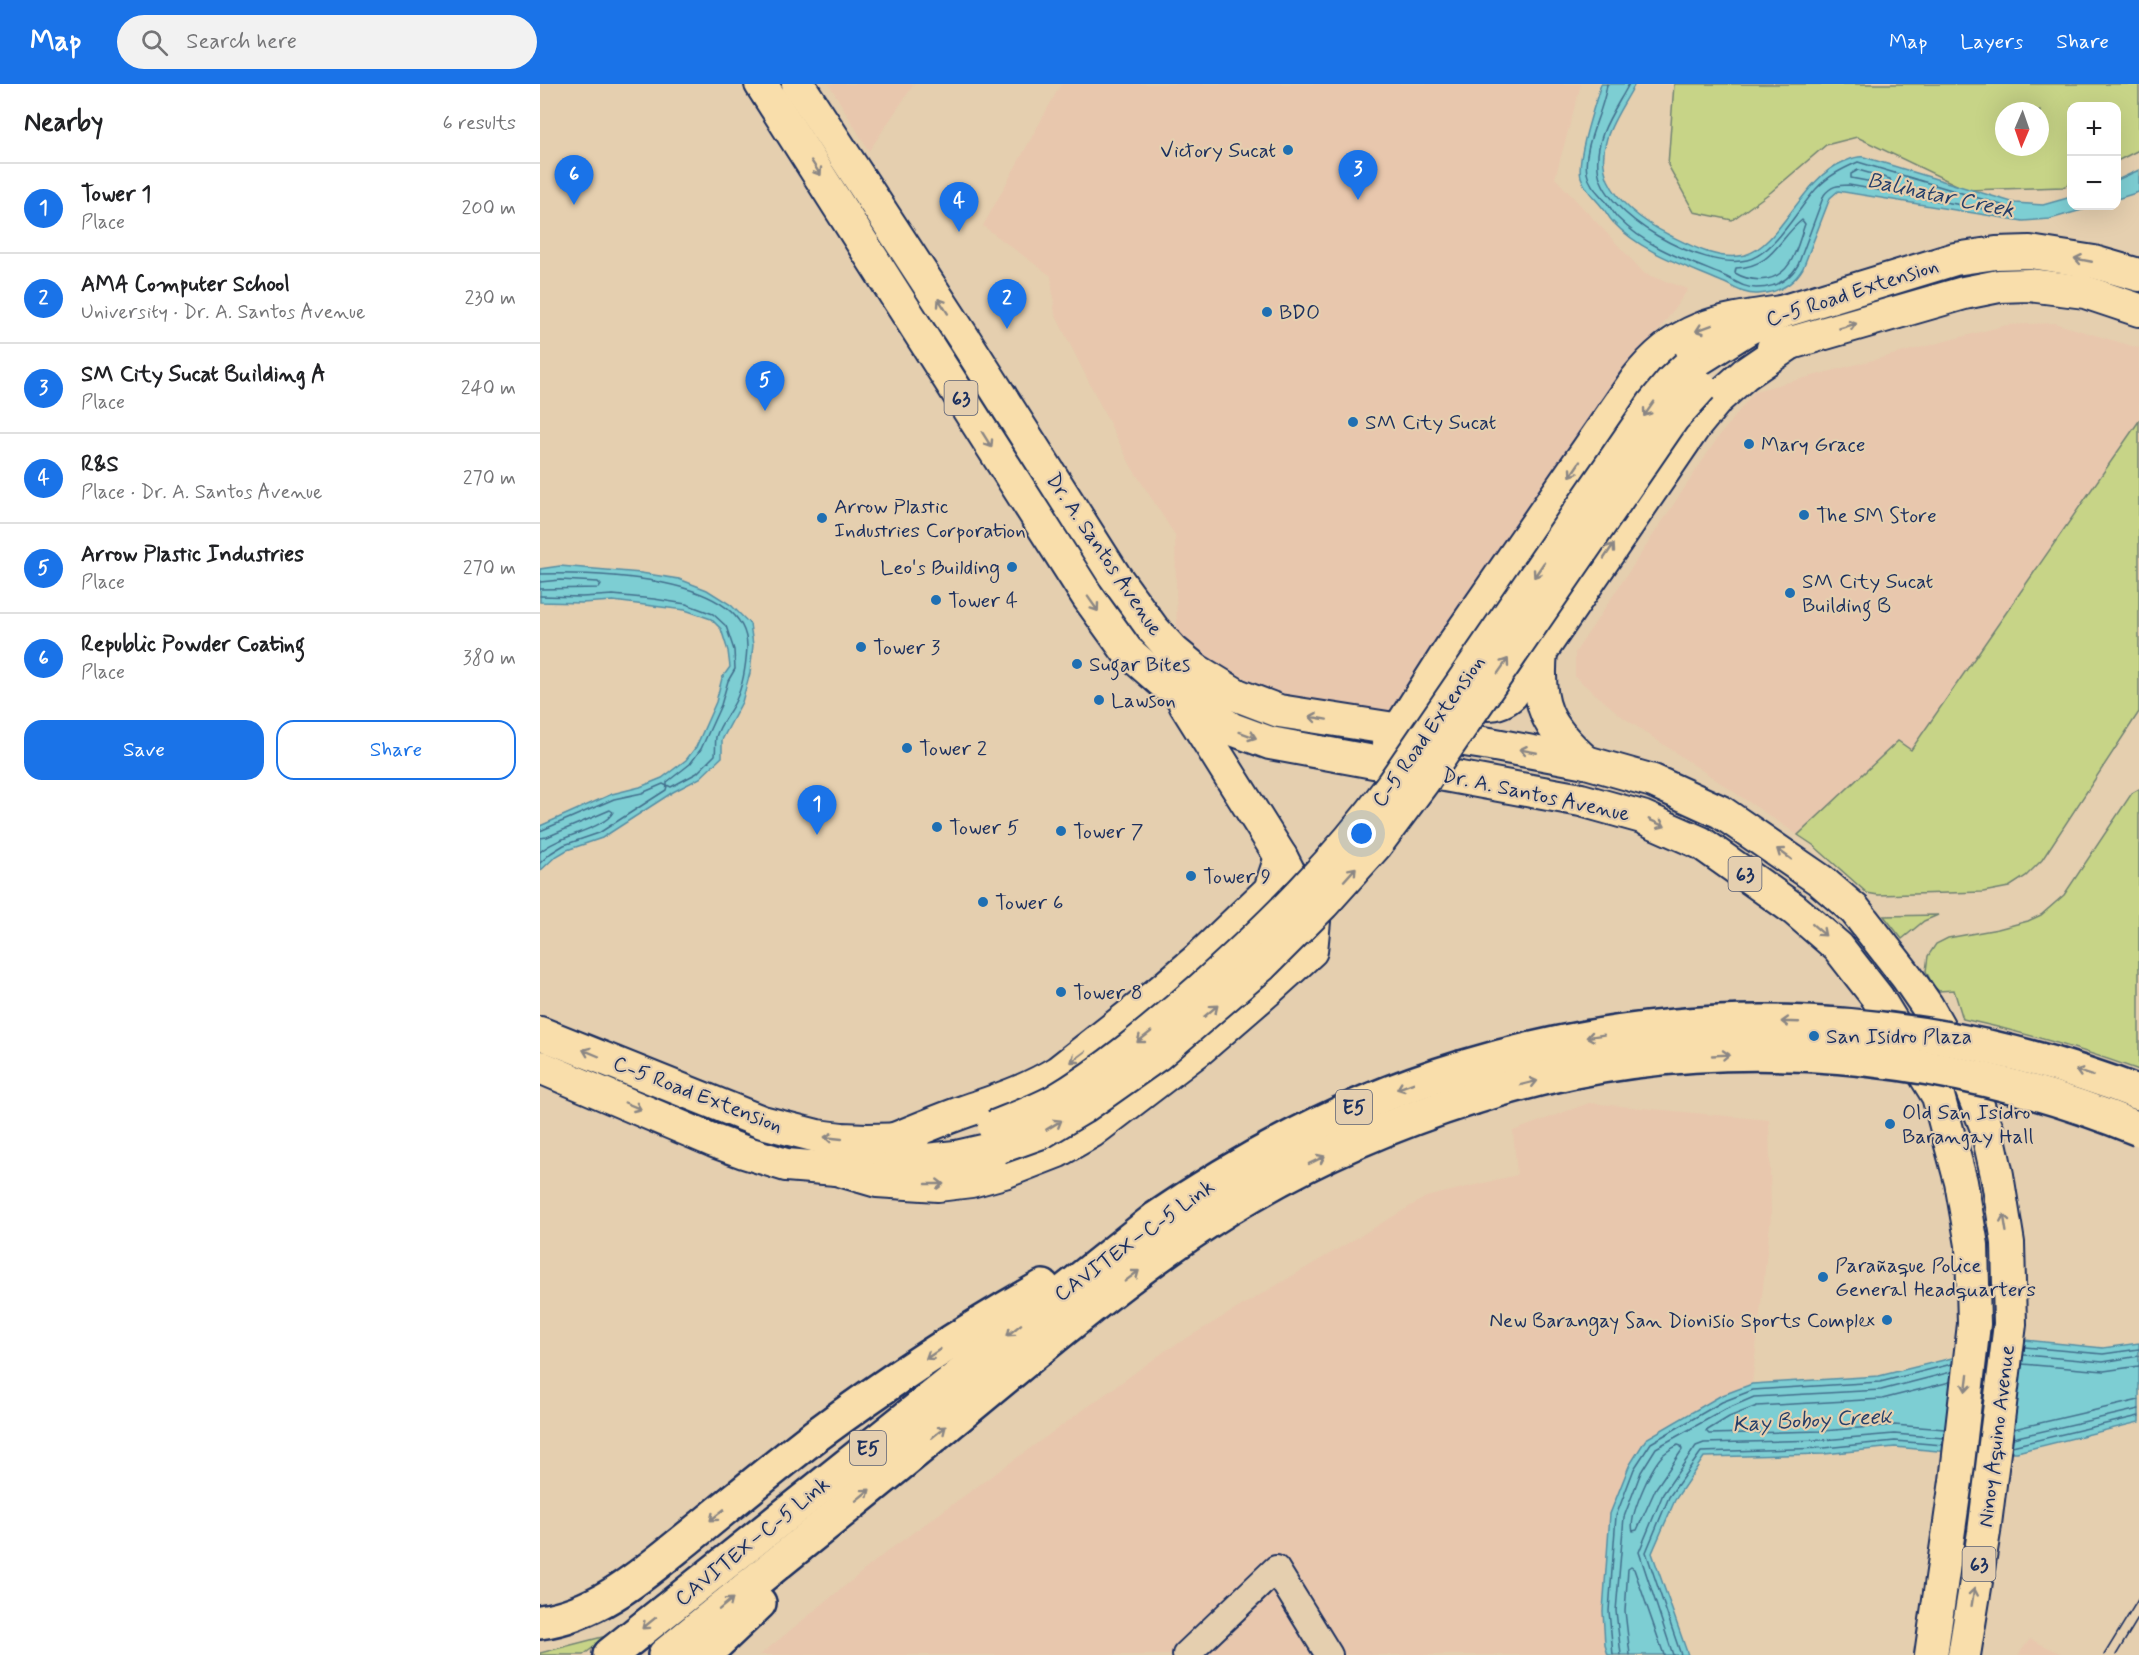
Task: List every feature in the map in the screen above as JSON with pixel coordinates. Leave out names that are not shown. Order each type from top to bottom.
[{"type":"highway","name":"CAVITEX–C-5 Link","points":[[610,1655],[1125,1241],[1192,1194],[1290,1136],[1370,1099],[1461,1068],[1536,1047],[1631,1030],[1726,1022],[1821,1023],[1894,1029],[1987,1046],[2053,1063],[2139,1093]]},
{"type":"highway","name":"CAVITEX–C-5 Link","points":[[665,1655],[1086,1312],[1188,1235],[1256,1192],[1338,1149],[1405,1121],[1472,1098],[1559,1076],[1628,1064],[1692,1056],[1734,1054],[1809,1055],[1912,1065],[1968,1075],[2057,1098],[2139,1129]]},
{"type":"highway","points":[[540,1622],[579,1613],[614,1595],[814,1437],[894,1380],[981,1322],[1125,1241]]},
{"type":"highway","points":[[704,1655],[750,1614],[831,1521]]},
{"type":"main road","name":"Dr. A. Santos Avenue","points":[[761,84],[1093,605],[1127,651],[1180,695],[1232,729],[1270,743],[1581,800],[1642,817],[1701,843],[1794,909],[1838,947],[1877,997],[1938,1096],[1952,1142],[1972,1245],[1974,1324]]},
{"type":"main road","name":"Dr. A. Santos Avenue","points":[[798,84],[963,337],[1114,575],[1153,629],[1173,651],[1196,670],[1237,695],[1279,711],[1490,744],[1586,762],[1653,781],[1721,812],[1820,880],[1855,910],[1927,1006],[1969,1083],[1987,1129],[2008,1243],[2010,1324]]},
{"type":"main road","points":[[792,130],[820,116]]},
{"type":"main road","name":"C-5 Road Extension","points":[[1695,377],[1747,328],[1781,312],[1955,259],[1996,253],[2030,252],[2094,262],[2139,275]]},
{"type":"main road","name":"C-5 Road Extension","points":[[540,1067],[744,1152],[786,1165],[836,1169],[956,1157],[997,1137],[1032,1112],[1052,1102],[1136,1043],[1176,1011],[1243,951],[1307,888],[1352,837],[1392,785],[1653,404],[1672,381],[1695,377],[1732,365],[1758,353],[1792,342],[1964,293],[1999,286],[2029,285],[2085,292],[2139,310]]},
{"type":"main road","points":[[1379,762],[1452,646],[1636,380],[1653,359],[1675,341],[1710,326],[1742,317],[1781,312]]},
{"type":"main road","points":[[933,355],[963,337]]},
{"type":"main road","points":[[1452,646],[1448,669],[1453,687],[1469,700],[1487,704],[1498,702],[1512,694],[1694,427],[1718,399],[1745,374],[1792,342]]},
{"type":"main road","points":[[1540,651],[1539,688],[1546,713],[1561,738],[1586,762]]},
{"type":"main road","points":[[836,1169],[878,1181],[938,1185],[971,1181],[1033,1163],[1091,1132],[1200,1048],[1311,951],[1314,921],[1281,857],[1180,695]]},
{"type":"main road","points":[[892,1140],[977,1107],[1016,1095],[1058,1072],[1125,1021],[1197,960],[1270,890],[1281,857]]},
{"type":"main road","points":[[1228,930],[1245,922],[1263,924],[1283,943],[1285,960],[1269,989]]},
{"type":"main road","points":[[1877,997],[1907,977]]},
{"type":"main road","name":"C-5 Road Extension","points":[[540,1033],[762,1122],[817,1136],[892,1140],[997,1137]]},
{"type":"main road","points":[[1952,1142],[1987,1129]]},
{"type":"main road","name":"Ninoy Aquino Avenue","points":[[1931,1655],[1956,1481],[1974,1324]]},
{"type":"main road","name":"Ninoy Aquino Avenue","points":[[1964,1655],[1992,1472],[2010,1324]]},
{"type":"street","points":[[1186,1655],[1276,1569],[1329,1655]]},
{"type":"shaded area","points":[[829,84],[914,84],[869,151]]},
{"type":"shaded area","name":"SM City Sucat","points":[[1061,84],[1581,84],[1555,178],[1645,274],[1688,289],[1392,713],[1285,697],[1221,667],[1177,633],[1175,535],[1131,466],[1055,314],[1051,276],[983,226]]},
{"type":"shaded area","points":[[2054,323],[2139,348],[2139,421],[1911,750],[1898,741],[1798,835],[1624,718],[1575,677],[1575,653],[1717,439],[1755,391],[2007,325]]},
{"type":"shaded area","points":[[1589,1103],[1769,1120],[1771,1216],[1752,1384],[1720,1396],[1676,1420],[1610,1514],[1603,1611],[1605,1645],[1608,1655],[760,1655],[889,1550],[1165,1351],[1426,1197],[1517,1175],[1513,1131]]},
{"type":"shaded area","points":[[2030,1639],[2064,1655],[2018,1655]]},
{"type":"green space","points":[[1674,84],[2139,84],[2139,150],[2121,159],[2121,102],[2067,102],[2067,185],[2063,187],[1967,190],[1857,137],[1826,145],[1771,192],[1732,220],[1694,212],[1668,165]]},
{"type":"green space","points":[[2139,421],[2139,712],[2042,860],[2026,876],[2009,887],[1983,892],[1878,895],[1867,893],[1813,845],[1798,835],[1898,741],[1911,750]]},
{"type":"green space","points":[[2139,789],[2139,1070],[2008,1029],[1963,1019],[1954,990],[1939,991],[1933,986],[1926,971],[1928,956],[1936,944],[1948,938],[1998,929],[2041,915],[2064,895],[2132,793]]},
{"type":"green space","points":[[1938,915],[1924,921],[1902,939],[1884,916]]},
{"type":"green space","points":[[610,1635],[583,1655],[540,1655],[540,1653]]},
{"type":"water","name":"Balihatar Creek","points":[[1601,84],[1635,84],[1615,118],[1606,142],[1604,167],[1608,180],[1627,206],[1653,226],[1716,255],[1745,255],[1758,249],[1781,226],[1803,196],[1828,170],[1858,157],[2015,203],[2043,205],[2067,198],[2067,210],[2082,210],[2050,219],[2023,221],[1838,191],[1830,198],[1803,268],[1795,279],[1772,292],[1748,293],[1649,250],[1613,222],[1587,190],[1581,177],[1581,158]]},
{"type":"water","points":[[2139,170],[2139,192],[2121,198],[2121,178]]},
{"type":"water","points":[[560,566],[641,573],[679,579],[707,590],[731,605],[750,624],[753,645],[750,673],[742,702],[722,740],[722,757],[700,778],[673,792],[602,838],[567,850],[555,857],[540,871],[540,826],[612,794],[640,787],[662,778],[686,760],[696,747],[716,702],[722,678],[730,667],[721,629],[711,619],[685,610],[613,601],[540,602],[540,569]]},
{"type":"water","name":"Kay Boboy Creek","points":[[2025,1340],[2103,1348],[2139,1343],[2139,1422],[2017,1452],[1938,1451],[1895,1447],[1824,1454],[1704,1457],[1675,1500],[1652,1553],[1688,1655],[1608,1655],[1605,1645],[1603,1611],[1610,1514],[1629,1466],[1646,1439],[1720,1396],[1752,1384],[1879,1376]]},
{"type":"tram line","points":[[2104,1655],[2139,1598]]},
{"type":"tram line","points":[[2116,1655],[2139,1617]]},
{"type":"place","name":"Victory Sucat","points":[[1288,150]]},
{"type":"place","name":"SM City Sucat Building A","points":[[1358,200]]},
{"type":"place","name":"Republic Powder Coating","points":[[574,205]]},
{"type":"place","name":"R&S","points":[[959,232]]},
{"type":"place","name":"BDO","points":[[1267,312]]},
{"type":"place","name":"AMA Computer School","points":[[1007,329]]},
{"type":"place","name":"Arrow Plastic Industries","points":[[765,411]]},
{"type":"place","name":"SM City Sucat","points":[[1353,422]]},
{"type":"place","name":"Mary Grace","points":[[1749,444]]},
{"type":"place","name":"The SM Store","points":[[1804,515]]},
{"type":"place","name":"Arrow Plastic Industries Corporation","points":[[822,518]]},
{"type":"place","name":"Leo's Building","points":[[1012,567]]},
{"type":"place","name":"SM City Sucat Building B","points":[[1790,593]]},
{"type":"place","name":"Tower 4","points":[[936,600]]},
{"type":"place","name":"Tower 3","points":[[861,647]]},
{"type":"place","name":"Sugar Bites","points":[[1077,664]]},
{"type":"place","name":"Lawson","points":[[1099,700]]},
{"type":"place","name":"Tower 2","points":[[907,748]]},
{"type":"place","name":"Tower 5","points":[[937,827]]},
{"type":"place","name":"Tower 7","points":[[1061,831]]},
{"type":"place","name":"Tower 1","points":[[817,835]]},
{"type":"place","name":"Tower 9","points":[[1191,876]]},
{"type":"place","name":"Tower 6","points":[[983,902]]},
{"type":"place","name":"Tower 8","points":[[1061,992]]},
{"type":"place","name":"San Isidro Plaza","points":[[1814,1036]]},
{"type":"place","name":"Old San Isidro Barangay Hall","points":[[1890,1124]]},
{"type":"place","name":"Parañaque Police General Headquarters","points":[[1823,1277]]},
{"type":"place","name":"New Barangay San Dionisio Sports Complex","points":[[1887,1320]]}]
